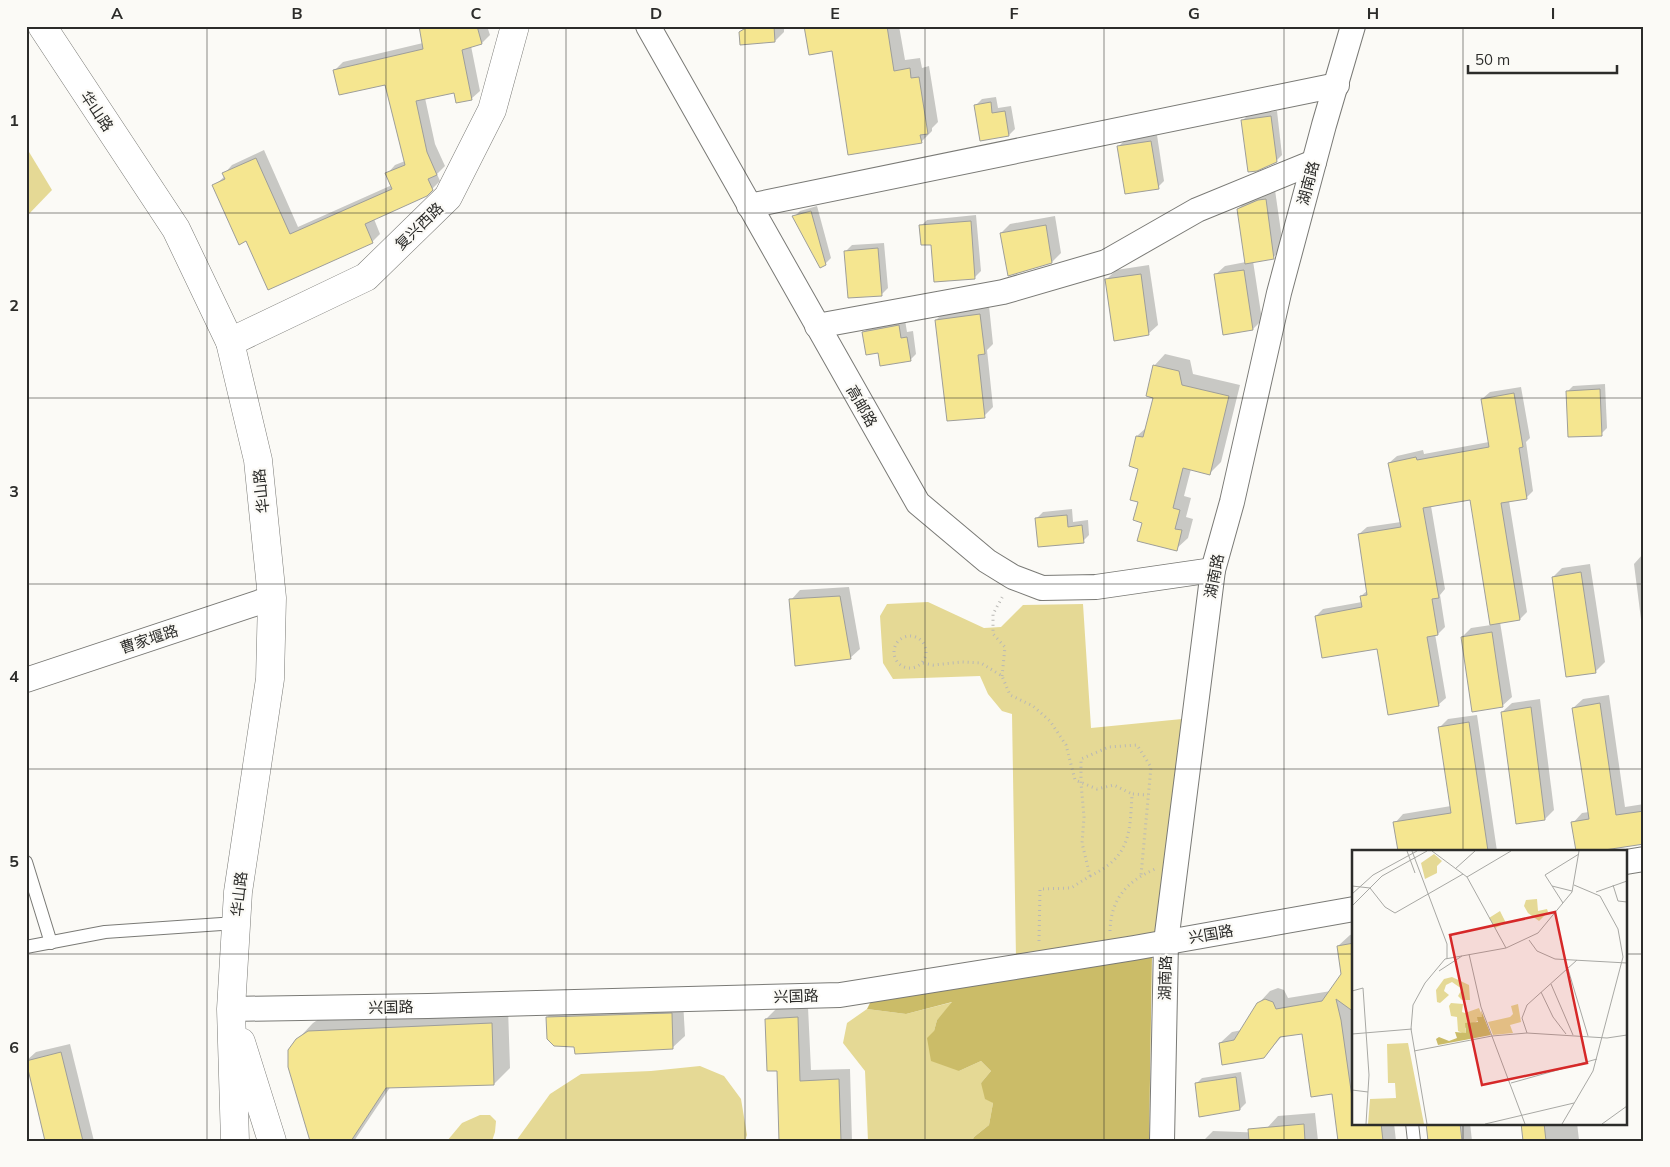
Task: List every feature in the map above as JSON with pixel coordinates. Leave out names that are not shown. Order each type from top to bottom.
[{"type":"main road","name":"华山路","points":[[42,26],[176,229],[230,342],[258,460],[272,598],[270,679],[238,892],[231,1009],[234,1141]]},
{"type":"main road","name":"复兴西路","points":[[230,342],[366,276],[448,197],[492,110],[516,26]]},
{"type":"main road","name":"华山路","points":[[231,1009],[272,1141]]},
{"type":"street","name":"高邮路","points":[[648,26],[918,503],[987,561],[1013,577],[1042,588],[1096,587],[1213,570]]},
{"type":"street","name":"湖南路","points":[[1162,1141],[1166,942],[1213,570],[1232,502],[1279,293],[1353,26]]},
{"type":"street","points":[[749,206],[1337,85]]},
{"type":"street","points":[[817,326],[1003,292],[1106,262],[1197,210],[1314,162]]},
{"type":"street","name":"曹家堰路","points":[[26,680],[272,598]]},
{"type":"street","points":[[1628,862],[1644,859]]},
{"type":"street","name":"兴国路","points":[[231,1009],[428,1006],[840,995],[1166,942],[1352,909]]},
{"type":"lane","points":[[26,862],[51,942]]},
{"type":"lane","points":[[26,947],[105,932],[236,924]]},
{"type":"lane","points":[[1412,1124],[1414,1141]]},
{"type":"path","points":[[1013,577],[993,614],[993,634],[1005,646],[1002,676],[1010,695],[1032,706],[1050,721],[1066,745],[1075,780],[1097,788],[1114,785],[1132,794],[1148,795]]},
{"type":"path","points":[[907,636],[913,636],[922,642],[927,652],[923,662],[919,666],[909,669],[899,664],[894,651],[898,642],[907,636]]},
{"type":"path","points":[[923,662],[933,665],[962,662],[981,663],[1002,676]]},
{"type":"path","points":[[1090,876],[1082,843],[1084,817],[1081,759],[1110,747],[1137,745],[1151,767],[1141,875]]},
{"type":"path","points":[[1039,963],[1040,889],[1071,888],[1104,870],[1116,859],[1126,845],[1131,822],[1132,794]]},
{"type":"path","points":[[1110,951],[1111,915],[1121,894],[1141,875],[1159,868],[1176,865]]},
{"type":"shaded area","points":[[26,147],[52,190],[26,217]]},
{"type":"shaded area","points":[[928,602],[984,628],[1001,627],[1023,605],[1083,604],[1091,728],[1182,719],[1157,935],[1016,958],[1012,714],[1002,711],[988,694],[980,676],[893,679],[883,663],[880,616],[887,604]]},
{"type":"shaded area","points":[[1152,956],[1149,1141],[972,1141],[974,1137],[989,1125],[993,1103],[985,1099],[981,1083],[991,1071],[981,1061],[959,1071],[931,1061],[927,1038],[934,1031],[937,1020],[952,1002],[906,1014],[867,1009],[871,1001]]},
{"type":"shaded area","points":[[953,1002],[937,1020],[934,1031],[959,1071],[981,1061],[991,1071],[981,1083],[993,1103],[989,1125],[974,1137],[972,1141],[868,1141],[865,1071],[843,1043],[847,1023],[867,1009],[906,1014]]},
{"type":"shaded area","points":[[700,1066],[724,1076],[741,1099],[747,1135],[745,1141],[516,1141],[550,1094],[581,1074],[651,1071]]},
{"type":"shaded area","points":[[480,1115],[490,1115],[496,1121],[492,1141],[447,1141],[462,1123]]},
{"type":"building","points":[[419,26],[477,26],[482,44],[462,50],[472,100],[456,103],[454,93],[416,101],[427,152],[437,175],[428,179],[433,190],[427,196],[365,224],[373,243],[268,290],[246,241],[239,245],[212,185],[225,179],[222,173],[256,158],[290,234],[392,189],[385,173],[405,165],[385,85],[339,95],[333,70],[423,49]]},
{"type":"building","points":[[749,26],[774,26],[775,42],[740,45],[739,32]]},
{"type":"building","points":[[804,26],[887,26],[894,71],[910,68],[911,78],[919,77],[928,134],[920,135],[922,143],[848,155],[832,51],[809,55]]},
{"type":"building","points":[[991,102],[992,113],[1005,111],[1009,136],[980,141],[974,105]]},
{"type":"building","points":[[1271,116],[1277,162],[1257,171],[1248,172],[1241,120]]},
{"type":"building","points":[[1151,141],[1159,189],[1125,194],[1117,146]]},
{"type":"building","points":[[1266,199],[1274,259],[1245,264],[1237,209],[1258,200]]},
{"type":"building","points":[[811,211],[826,265],[820,268],[792,216]]},
{"type":"building","points":[[971,221],[975,279],[934,282],[931,245],[921,245],[919,225]]},
{"type":"building","points":[[1046,225],[1052,263],[1008,276],[1000,233]]},
{"type":"building","points":[[878,248],[882,296],[848,298],[844,251]]},
{"type":"building","points":[[1244,270],[1253,330],[1223,335],[1214,274]]},
{"type":"building","points":[[1141,274],[1149,335],[1114,341],[1105,279]]},
{"type":"building","points":[[980,314],[985,354],[978,355],[985,418],[947,421],[935,320]]},
{"type":"building","points":[[899,325],[901,338],[907,337],[911,361],[880,366],[878,353],[866,355],[862,332]]},
{"type":"building","points":[[1153,365],[1179,371],[1182,385],[1229,396],[1210,475],[1183,468],[1173,508],[1180,510],[1175,529],[1182,530],[1177,551],[1137,541],[1142,523],[1133,520],[1138,502],[1130,500],[1138,469],[1129,466],[1136,436],[1143,437],[1153,398],[1146,396]]},
{"type":"building","points":[[1600,389],[1602,436],[1568,437],[1566,391]]},
{"type":"building","points":[[1514,393],[1523,447],[1519,448],[1527,499],[1501,503],[1520,620],[1490,625],[1470,500],[1423,508],[1439,598],[1432,599],[1438,635],[1427,637],[1439,706],[1388,715],[1377,649],[1322,658],[1315,616],[1362,607],[1360,596],[1367,595],[1358,534],[1401,527],[1388,463],[1416,457],[1417,460],[1489,447],[1481,399]]},
{"type":"building","points":[[1067,515],[1068,527],[1082,525],[1084,543],[1038,547],[1035,518]]},
{"type":"building","points":[[1581,572],[1596,673],[1566,677],[1552,577]]},
{"type":"building","points":[[840,596],[851,659],[795,666],[789,599]]},
{"type":"building","points":[[1492,632],[1503,707],[1472,712],[1461,637]]},
{"type":"building","points":[[1600,703],[1616,815],[1644,811],[1644,844],[1605,850],[1576,850],[1571,822],[1589,819],[1572,708]]},
{"type":"building","points":[[1531,707],[1545,820],[1516,824],[1501,712]]},
{"type":"building","points":[[1469,722],[1488,850],[1398,850],[1393,822],[1451,813],[1438,727]]},
{"type":"building","points":[[1352,943],[1352,1011],[1336,999],[1341,1020],[1352,1097],[1352,1124],[1381,1124],[1383,1141],[1338,1141],[1332,1094],[1311,1097],[1302,1034],[1280,1037],[1264,1058],[1222,1065],[1219,1043],[1234,1040],[1257,1003],[1265,999],[1273,1002],[1276,1009],[1322,1001],[1341,974],[1337,946]]},
{"type":"building","points":[[672,1013],[673,1049],[575,1054],[574,1047],[554,1046],[547,1039],[546,1017]]},
{"type":"building","points":[[798,1017],[800,1081],[839,1079],[841,1141],[779,1141],[777,1071],[767,1071],[765,1019]]},
{"type":"building","points":[[492,1023],[494,1085],[386,1088],[351,1141],[310,1141],[288,1067],[288,1050],[296,1039],[308,1031]]},
{"type":"building","points":[[61,1052],[83,1141],[45,1141],[26,1061]]},
{"type":"building","points":[[1236,1077],[1240,1110],[1199,1117],[1195,1083]]},
{"type":"building","points":[[1304,1124],[1305,1141],[1249,1141],[1248,1129]]},
{"type":"building","points":[[1426,1124],[1460,1124],[1462,1141],[1428,1141]]},
{"type":"building","points":[[1521,1124],[1544,1124],[1546,1141],[1523,1141]]}]
